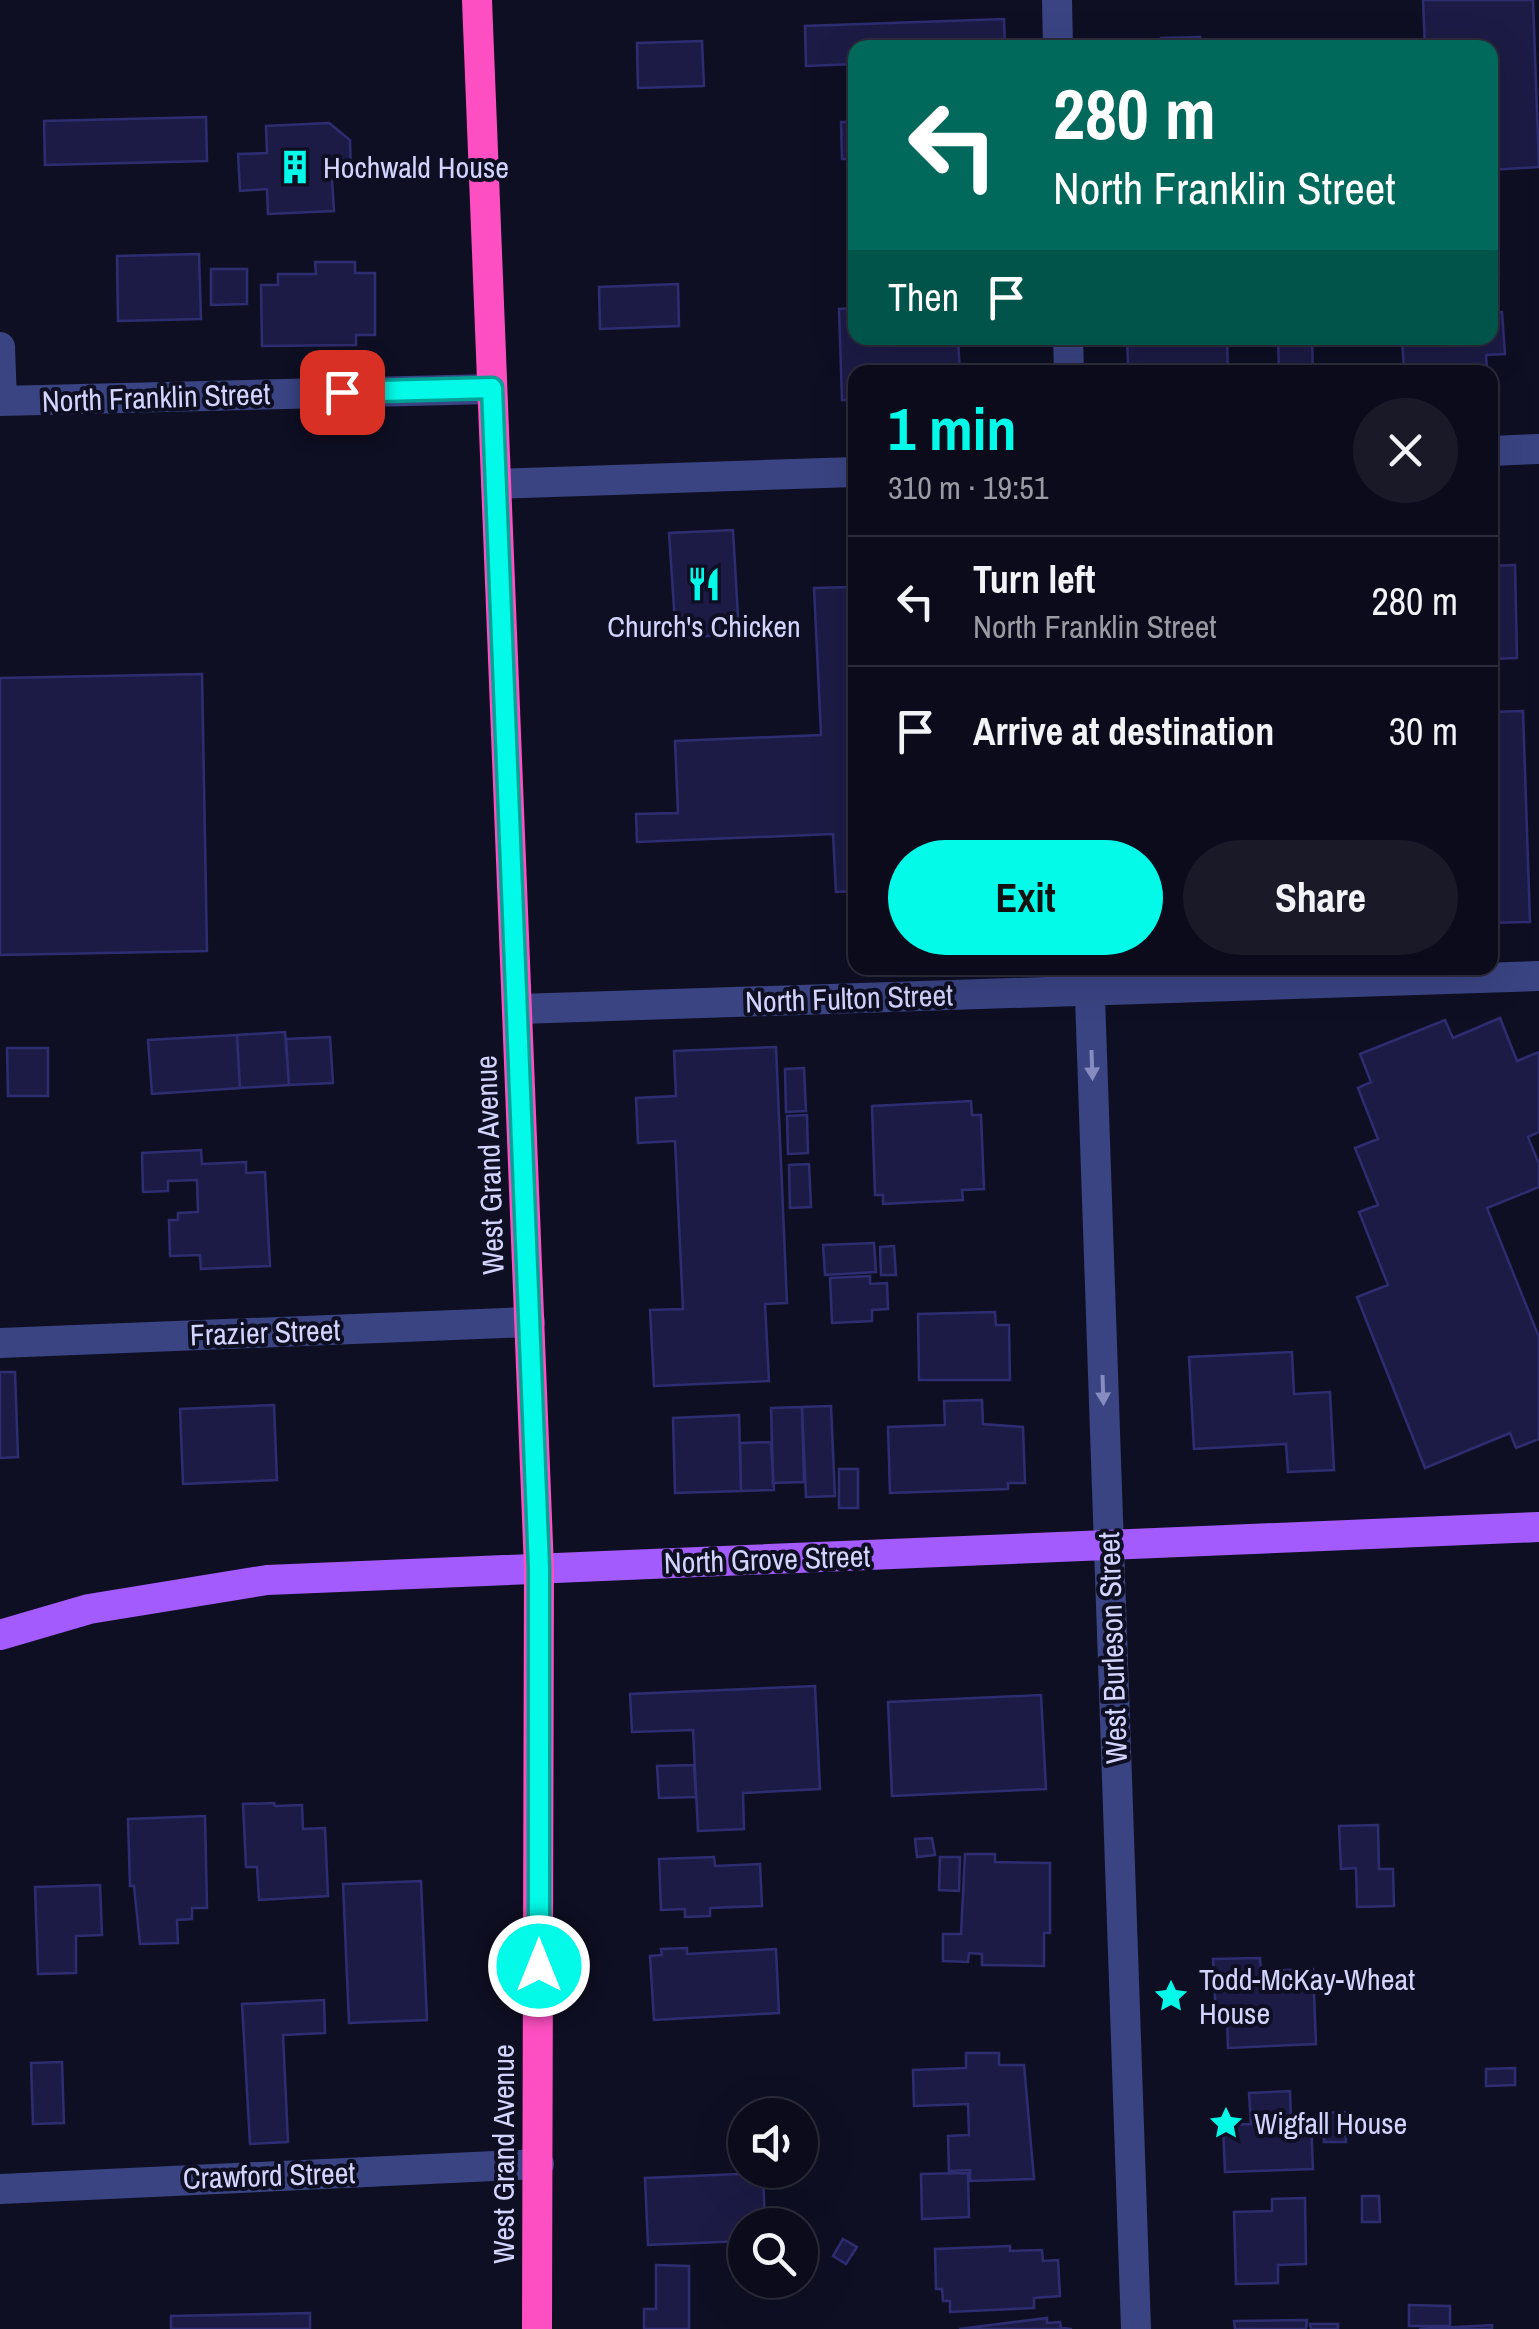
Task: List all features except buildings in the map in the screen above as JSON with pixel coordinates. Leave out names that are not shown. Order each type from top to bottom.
[{"type":"highway","name":"West Grand Avenue","points":[[476,0],[539,1568],[537,2329]]},
{"type":"main road","name":"North Grove Street","points":[[0,1635],[89,1609],[208,1587],[335,1576],[1539,1527]]},
{"type":"street","points":[[1056,0],[1058,40]]},
{"type":"street","points":[[0,346],[1,402]]},
{"type":"street","name":"North Franklin Street","points":[[1,402],[492,388]]},
{"type":"street","points":[[1498,451],[1539,450]]},
{"type":"street","points":[[496,484],[848,472]]},
{"type":"street","name":"North Fulton Street","points":[[518,1009],[1089,979],[1539,976]]},
{"type":"street","name":"West Burleson Street","points":[[1089,979],[1136,2329]]},
{"type":"street","name":"Frazier Street","points":[[0,1343],[530,1322]]},
{"type":"street","name":"Crawford Street","points":[[0,2189],[539,2164]]},
{"type":"place","name":"Hochwald House","points":[[295,167]]},
{"type":"place","name":"Church's Chicken","points":[[704,584]]},
{"type":"place","name":"Todd-McKay-Wheat House","points":[[1171,1996]]},
{"type":"place","name":"Wigfall House","points":[[1226,2123]]},
{"type":"route","points":[[342,392],[492,388],[539,1568],[539,1966]]}]
